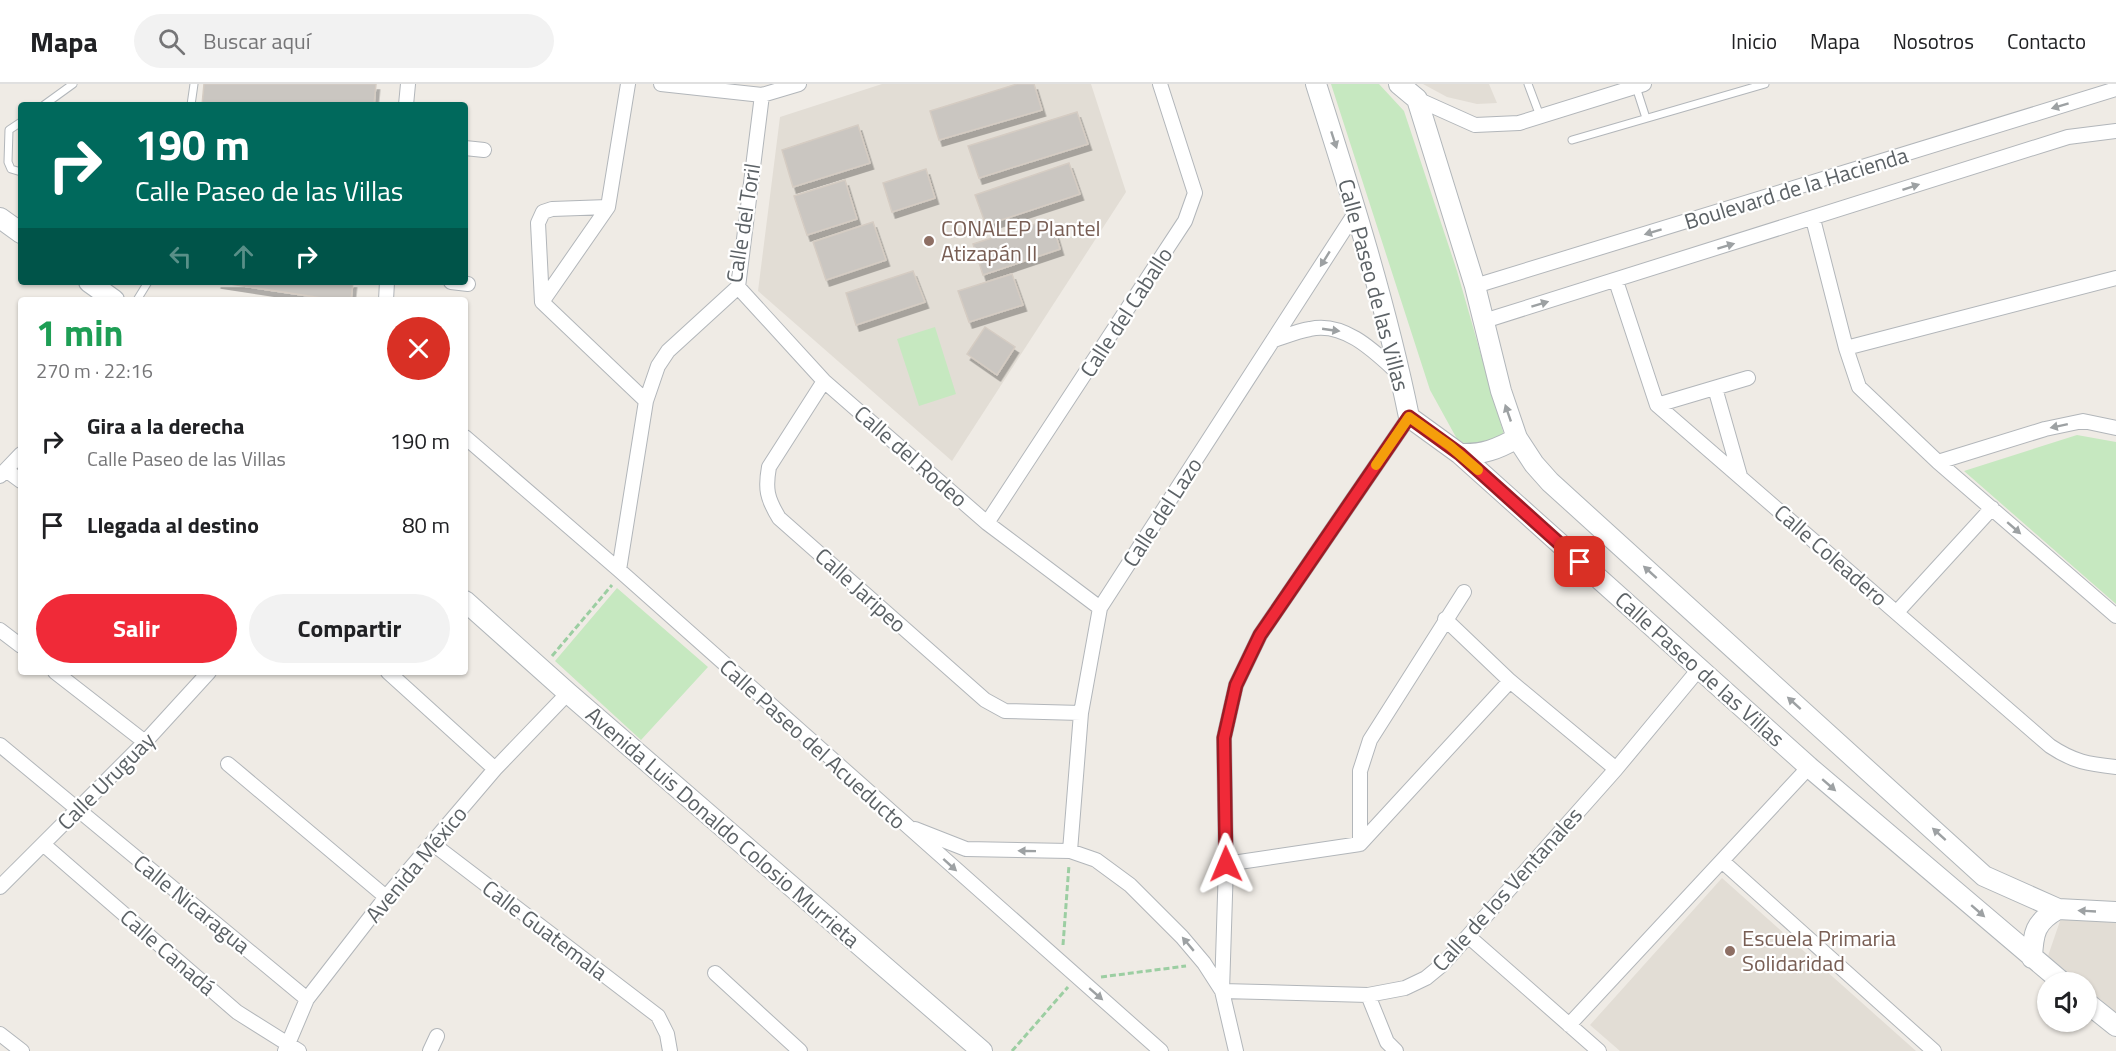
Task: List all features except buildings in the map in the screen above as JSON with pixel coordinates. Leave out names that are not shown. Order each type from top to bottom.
[{"type":"street","points":[[406,102],[408,84]]},
{"type":"street","points":[[542,302],[608,207],[628,84]]},
{"type":"street","points":[[661,84],[762,95],[799,84]]},
{"type":"street","name":"Calle del Caballo","points":[[987,523],[1185,221],[1195,193],[1160,84]]},
{"type":"street","name":"Calle Paseo de las Villas","points":[[1316,84],[1357,210],[1409,417],[1460,454],[1809,767],[2050,972]]},
{"type":"street","points":[[1399,84],[1417,99],[1475,125],[1519,123],[1640,85]]},
{"type":"street","name":"Boulevard de la Hacienda","points":[[1475,286],[2116,90]]},
{"type":"street","name":"Calle del Toril","points":[[619,570],[646,401],[658,366],[668,351],[738,287],[762,95]]},
{"type":"street","name":"Calle Paseo de las Villas","points":[[1417,99],[1475,286],[1501,391],[1517,438],[1534,464],[1550,482],[1984,876],[2058,909],[2116,912]]},
{"type":"street","name":"Boulevard de la Hacienda","points":[[1484,321],[1616,280],[1814,226],[2068,137],[2116,131]]},
{"type":"street","points":[[468,148],[484,150]]},
{"type":"street","points":[[608,207],[552,209],[543,212],[538,223],[542,302],[646,401]]},
{"type":"street","name":"Calle del Lazo","points":[[1070,851],[1081,713],[1100,608],[1357,210]]},
{"type":"street","points":[[0,218],[18,231]]},
{"type":"street","points":[[1814,226],[1846,348],[1859,387],[1938,462],[2116,616]]},
{"type":"street","points":[[1846,348],[2116,278]]},
{"type":"street","points":[[1616,280],[1657,405],[1748,378]]},
{"type":"street","points":[[93,285],[110,297]]},
{"type":"street","name":"Calle del Rodeo","points":[[738,287],[824,381],[987,523],[1100,608]]},
{"type":"street","points":[[1274,340],[1313,328],[1340,331],[1371,348],[1400,375]]},
{"type":"street","name":"Calle Jaripeo","points":[[824,381],[769,467],[768,500],[779,518],[985,700],[1005,711],[1081,713]]},
{"type":"street","points":[[1715,388],[1740,476]]},
{"type":"street","name":"Calle Coleadero","points":[[1657,405],[2050,746],[2067,758],[2088,764],[2116,766]]},
{"type":"street","points":[[1236,1051],[1222,991],[1226,864],[1224,738],[1236,685],[1260,635],[1409,417]]},
{"type":"street","points":[[1938,462],[2045,429],[2083,421],[2116,428]]},
{"type":"street","points":[[1460,454],[1476,455],[1489,452],[1517,438]]},
{"type":"street","name":"Calle Paseo del Acueducto","points":[[468,440],[619,570],[1161,1051]]},
{"type":"street","points":[[18,457],[3,473],[18,480]]},
{"type":"street","points":[[1897,612],[1992,508]]},
{"type":"street","points":[[1360,844],[1360,771],[1370,740],[1464,592]]},
{"type":"street","name":"Avenida Luis Donaldo Colosio Murrieta","points":[[468,604],[963,1042],[982,1051]]},
{"type":"street","points":[[1445,619],[1510,681],[1616,769]]},
{"type":"street","points":[[0,630],[18,644]]},
{"type":"street","name":"Calle de los Ventanales","points":[[1222,991],[1368,995],[1405,988],[1426,978],[1443,964],[1616,769],[1699,669]]},
{"type":"street","points":[[59,675],[146,742]]},
{"type":"street","name":"Calle Uruguay","points":[[0,887],[146,742],[206,675]]},
{"type":"street","points":[[391,675],[495,769]]},
{"type":"street","points":[[1226,864],[1360,844],[1510,681]]},
{"type":"street","name":"Avenida México","points":[[290,1049],[307,999],[386,897],[495,769],[568,693]]},
{"type":"street","name":"Calle Nicaragua","points":[[0,744],[307,999]]},
{"type":"street","points":[[228,764],[386,897]]},
{"type":"street","points":[[1569,1025],[1809,767]]},
{"type":"street","points":[[906,826],[966,849],[1070,851],[1096,860],[1130,885],[1182,937],[1204,963],[1222,991]]},
{"type":"street","name":"Calle Canadá","points":[[43,844],[237,1012],[290,1049]]},
{"type":"street","name":"Calle Guatemala","points":[[433,844],[658,1016],[667,1034],[670,1051]]},
{"type":"street","points":[[1722,861],[1934,1051]]},
{"type":"street","points":[[2032,958],[2033,937],[2037,927],[2046,916],[2058,909]]},
{"type":"street","points":[[1468,936],[1599,1051]]},
{"type":"street","points":[[715,973],[800,1051]]},
{"type":"street","points":[[1368,995],[1388,1042],[1396,1051]]},
{"type":"street","points":[[2097,1011],[2116,1026]]},
{"type":"street","points":[[0,1034],[22,1051]]},
{"type":"street","points":[[430,1051],[437,1036]]},
{"type":"lane","points":[[48,102],[73,84]]},
{"type":"lane","points":[[191,102],[194,84]]},
{"type":"lane","points":[[1528,84],[1540,116]]},
{"type":"lane","points":[[1572,140],[1765,84]]},
{"type":"lane","points":[[1640,85],[1646,118]]},
{"type":"lane","points":[[18,124],[9,130],[8,162],[11,169],[18,171]]},
{"type":"path","points":[[541,669],[614,583],[619,570]]},
{"type":"path","points":[[1100,977],[1185,966]]},
{"type":"shaded area","name":"CONALEP Plantel Atizapán II","points":[[882,84],[1091,84],[1126,192],[952,461],[758,291],[780,117]]},
{"type":"shaded area","points":[[1423,84],[1489,84],[1497,103],[1477,104],[1447,97]]},
{"type":"shaded area","name":"Escuela Primaria Solidaridad","points":[[1722,878],[1916,1051],[1620,1051],[1590,1025]]},
{"type":"shaded area","points":[[2061,918],[2116,921],[2116,1013],[2097,997],[2097,972],[2068,972],[2048,956]]},
{"type":"green space","points":[[1331,84],[1379,84],[1404,111],[1457,271],[1504,435],[1473,448],[1457,439],[1430,390]]},
{"type":"green space","points":[[935,327],[956,394],[919,406],[897,339]]},
{"type":"green space","points":[[2077,435],[2116,442],[2116,604],[1964,471]]},
{"type":"green space","points":[[617,588],[708,667],[641,740],[555,661]]},
{"type":"slow traffic","points":[[1376,465],[1409,417],[1450,446],[1478,470]]},
{"type":"place","name":"CONALEP Plantel Atizapán II","points":[[929,241]]},
{"type":"place","name":"Escuela Primaria Solidaridad","points":[[1730,951]]},
{"type":"route","points":[[1226,864],[1224,738],[1236,685],[1260,635],[1409,417],[1460,454],[1580,562]]}]
